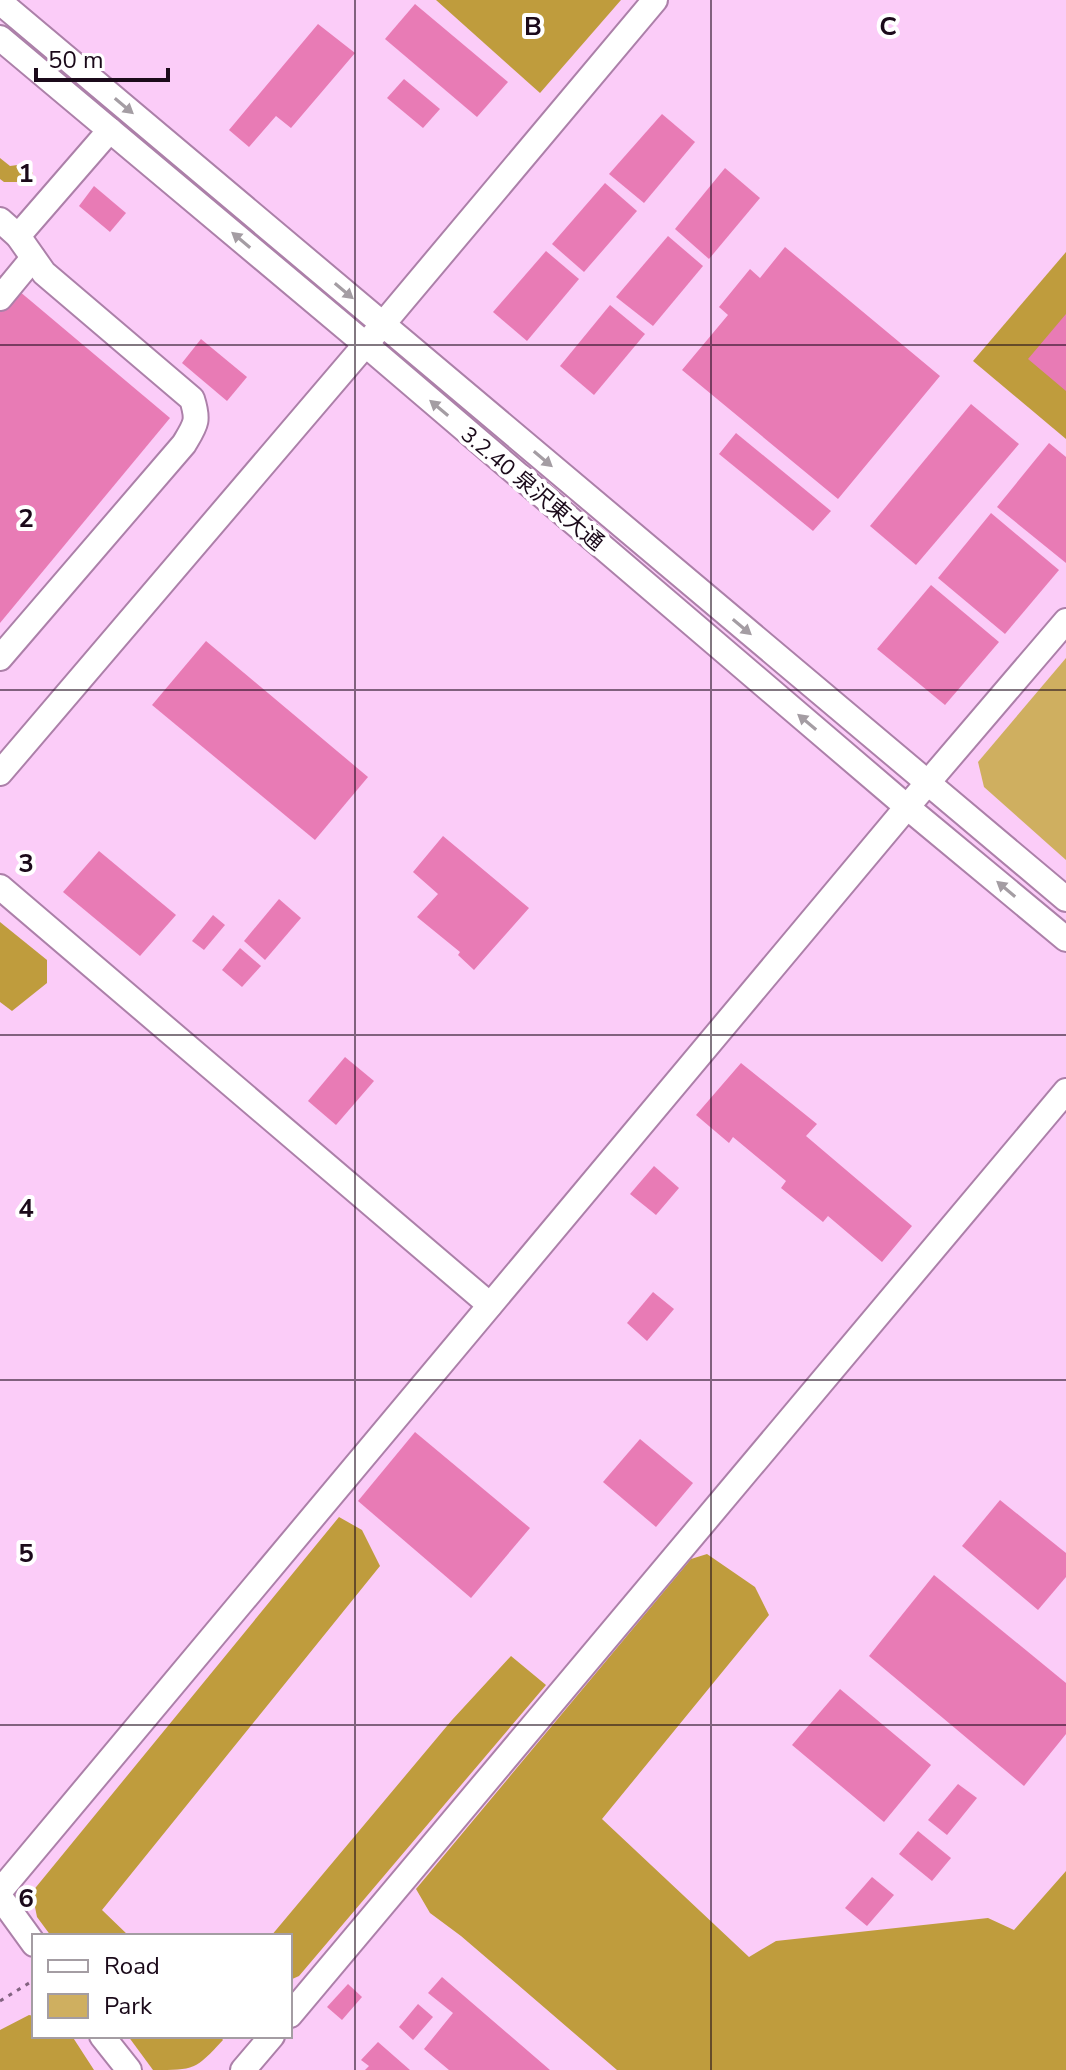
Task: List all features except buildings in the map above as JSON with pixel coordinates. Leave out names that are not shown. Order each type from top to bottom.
[{"type":"street","points":[[0,773],[655,0]]},
{"type":"street","name":"3.2.40 泉沢東大通","points":[[8,10],[1066,899]]},
{"type":"street","name":"3.2.40 泉沢東大通","points":[[0,38],[1066,939]]},
{"type":"street","points":[[0,658],[184,444],[195,426],[197,416],[192,399],[44,273],[9,228],[110,130]]},
{"type":"street","points":[[0,298],[33,258]]},
{"type":"street","points":[[32,1941],[0,1894],[907,807],[1066,621]]},
{"type":"street","points":[[0,887],[490,1305]]},
{"type":"street","points":[[292,2013],[1066,1091]]},
{"type":"street","points":[[104,2038],[129,2070]]},
{"type":"street","points":[[243,2070],[270,2038]]},
{"type":"path","points":[[0,2001],[32,1981]]},
{"type":"green space","points":[[1066,658],[1066,860],[984,787],[978,762]]},
{"type":"shaded area","points":[[436,0],[621,0],[540,93]]},
{"type":"shaded area","points":[[0,158],[10,166],[25,164],[33,173],[26,182],[4,182],[0,179]]},
{"type":"shaded area","points":[[1066,252],[1066,439],[973,361]]},
{"type":"shaded area","points":[[0,922],[47,960],[47,983],[12,1011],[0,1002]]},
{"type":"shaded area","points":[[339,1517],[362,1530],[380,1566],[102,1910],[127,1934],[50,1934],[37,1917],[32,1892]]},
{"type":"shaded area","points":[[707,1554],[755,1587],[769,1615],[602,1819],[749,1957],[776,1941],[988,1918],[1014,1930],[1066,1871],[1066,2070],[617,2070],[430,1913],[416,1889],[691,1559]]},
{"type":"shaded area","points":[[511,1656],[546,1685],[299,1976],[292,1979],[292,1934],[273,1934],[452,1720]]},
{"type":"shaded area","points":[[32,2016],[32,2038],[73,2038],[94,2070],[0,2070],[0,2030]]},
{"type":"shaded area","points":[[129,2038],[223,2040],[193,2066],[178,2070],[153,2070]]}]
